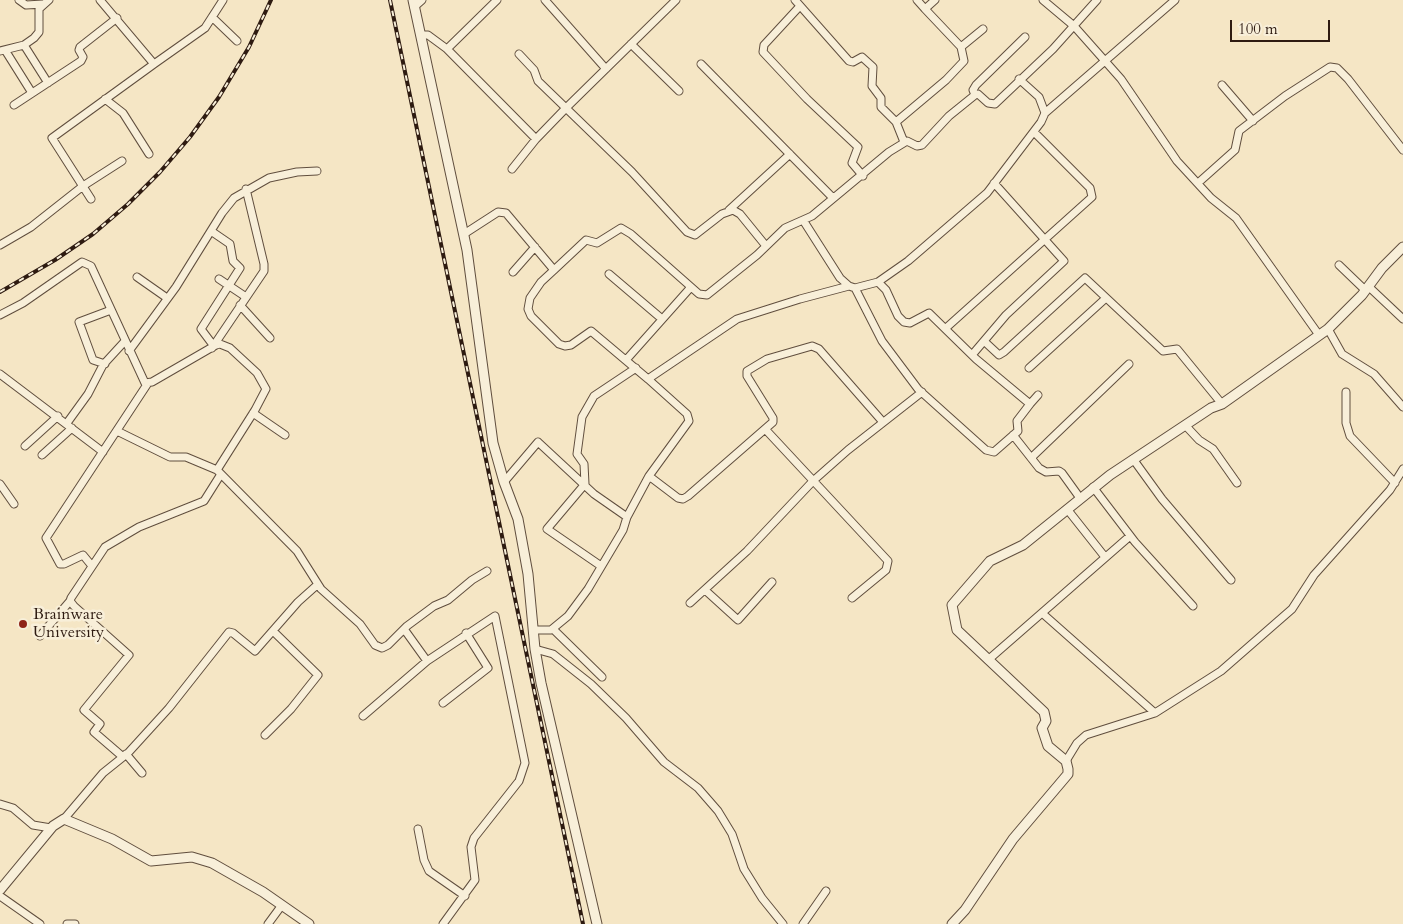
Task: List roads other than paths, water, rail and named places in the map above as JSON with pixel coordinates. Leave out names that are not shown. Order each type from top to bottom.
[{"type":"street","points":[[19,0],[26,5],[46,2]]},
{"type":"street","points":[[100,0],[154,64]]},
{"type":"street","points":[[91,199],[52,138],[205,28],[223,0]]},
{"type":"street","points":[[422,0],[414,4],[464,234],[493,443],[504,482],[518,519],[528,574],[535,649],[597,924]]},
{"type":"street","points":[[447,49],[497,0]]},
{"type":"street","points":[[545,0],[606,69]]},
{"type":"street","points":[[512,168],[536,139],[567,107],[676,0]]},
{"type":"street","points":[[795,0],[849,60],[853,62],[862,57],[873,67],[872,86],[881,98],[881,107],[896,122],[904,142]]},
{"type":"street","points":[[896,122],[960,67],[964,61],[961,46],[917,0]]},
{"type":"street","points":[[925,8],[935,0]]},
{"type":"street","points":[[1043,0],[1074,26],[1121,79],[1176,161],[1211,198],[1236,218],[1319,335]]},
{"type":"street","points":[[533,630],[546,631],[553,629],[576,606],[623,530],[627,517],[649,476],[689,418],[636,368],[591,331],[571,345],[559,344],[531,316],[528,309],[530,298],[541,282],[586,240],[597,243],[621,228],[631,234],[699,294],[707,295],[785,228],[812,216],[904,142],[922,145],[949,116],[974,95],[978,94],[988,103],[994,104],[1053,49],[1097,0]]},
{"type":"street","points":[[648,379],[737,320],[800,299],[878,282],[908,261],[987,193],[1034,132],[1045,113],[1175,0]]},
{"type":"street","points":[[32,93],[3,51],[24,45],[34,38],[38,32],[38,14],[46,2]]},
{"type":"street","points":[[800,6],[764,45],[763,52],[806,99],[858,147],[852,163],[863,176]]},
{"type":"street","points":[[212,16],[237,41]]},
{"type":"street","points":[[14,105],[81,61],[83,57],[80,46],[117,18]]},
{"type":"street","points":[[961,46],[984,29]]},
{"type":"street","points":[[421,35],[428,35],[447,49],[536,139]]},
{"type":"street","points":[[974,95],[973,90],[976,85],[1025,37]]},
{"type":"street","points":[[631,44],[679,91]]},
{"type":"street","points":[[24,45],[48,83]]},
{"type":"street","points":[[518,54],[534,70],[538,81],[632,172],[687,232],[695,235],[728,212],[790,154]]},
{"type":"street","points":[[701,64],[833,198]]},
{"type":"street","points":[[1198,183],[1234,150],[1238,143],[1237,134],[1308,80],[1330,67],[1337,68],[1403,150]]},
{"type":"street","points":[[1019,79],[1039,97],[1045,113]]},
{"type":"street","points":[[1222,85],[1253,121]]},
{"type":"street","points":[[105,99],[123,113],[149,154]]},
{"type":"street","points":[[946,328],[1092,197],[1090,188],[1034,132]]},
{"type":"street","points":[[0,245],[31,227],[83,186],[122,161]]},
{"type":"street","points":[[129,351],[167,298],[227,206],[246,189],[284,174],[317,171]]},
{"type":"street","points":[[972,355],[1006,315],[1064,261],[994,183]]},
{"type":"street","points":[[212,347],[264,271],[264,264],[246,189]]},
{"type":"street","points":[[728,212],[733,210],[740,214],[766,246]]},
{"type":"street","points":[[464,234],[498,212],[502,212],[554,270]]},
{"type":"street","points":[[803,220],[840,278],[852,287],[882,341],[922,392],[990,451],[994,452],[1019,429],[1017,421],[1038,396]]},
{"type":"street","points":[[210,231],[230,244],[233,261],[240,266],[201,329],[212,347]]},
{"type":"street","points":[[952,924],[965,910],[1013,839],[1068,774],[1066,762],[1048,746],[1042,728],[1046,721],[1044,712],[957,630],[952,605],[990,560],[1023,545],[1094,487],[1133,459],[1185,425],[1222,404],[1328,329],[1403,246]]},
{"type":"street","points":[[513,272],[535,247]]},
{"type":"street","points":[[0,314],[23,303],[82,262],[91,266],[141,378],[148,383]]},
{"type":"street","points":[[1339,265],[1403,320]]},
{"type":"street","points":[[609,274],[662,319]]},
{"type":"street","points":[[137,277],[167,298]]},
{"type":"street","points":[[985,342],[999,355],[1004,352],[1085,278],[1163,351],[1177,349],[1222,404]]},
{"type":"street","points":[[219,279],[246,297]]},
{"type":"street","points":[[878,282],[886,290],[898,316],[904,322],[910,323],[929,314],[946,328],[972,355],[1030,404]]},
{"type":"street","points":[[626,360],[691,287]]},
{"type":"street","points":[[1029,368],[1106,298]]},
{"type":"street","points":[[240,305],[270,338]]},
{"type":"street","points":[[105,364],[93,360],[79,322],[111,310]]},
{"type":"street","points":[[1328,329],[1342,354],[1374,374],[1403,407]]},
{"type":"street","points":[[42,455],[70,426],[105,364],[125,341]]},
{"type":"street","points":[[40,636],[70,602],[105,547],[130,532],[204,502],[264,394],[265,384],[258,373],[230,348],[220,344],[212,347],[148,383],[46,538],[60,564],[83,555],[92,566]]},
{"type":"street","points":[[649,476],[673,495],[683,499],[766,430],[773,422],[773,418],[747,376],[747,371],[766,359],[812,346],[819,349],[882,421]]},
{"type":"street","points":[[1031,458],[1129,364]]},
{"type":"street","points":[[601,566],[547,529],[584,484],[584,464],[577,454],[582,417],[594,396],[636,368]]},
{"type":"street","points":[[0,374],[3,380],[58,416],[103,452]]},
{"type":"street","points":[[690,603],[747,552],[814,481],[882,421],[922,392]]},
{"type":"street","points":[[1346,392],[1346,423],[1350,436],[1395,483]]},
{"type":"street","points":[[253,413],[285,435]]},
{"type":"street","points":[[25,446],[58,416]]},
{"type":"street","points":[[1185,425],[1199,440],[1213,449],[1237,483]]},
{"type":"street","points":[[766,430],[888,561],[886,570],[852,598]]},
{"type":"street","points":[[117,431],[170,457],[186,457],[219,472],[297,551],[317,585],[360,624],[375,645],[382,648],[434,606],[448,600],[487,571]]},
{"type":"street","points":[[1013,435],[1043,471],[1062,472],[1080,498]]},
{"type":"street","points":[[504,482],[538,442],[594,494],[627,517]]},
{"type":"street","points":[[1133,459],[1162,499],[1231,580]]},
{"type":"street","points":[[1066,762],[1077,743],[1086,735],[1155,713],[1220,671],[1292,609],[1314,575],[1395,483],[1403,469]]},
{"type":"street","points":[[0,484],[14,504]]},
{"type":"street","points":[[1094,487],[1130,536],[1192,606]]},
{"type":"street","points":[[1067,509],[1105,558]]},
{"type":"street","points":[[988,660],[1130,536]]},
{"type":"street","points":[[704,590],[738,620],[772,582]]},
{"type":"street","points":[[0,890],[52,828],[64,819],[104,773],[124,756],[169,708],[229,632],[255,651],[317,585]]},
{"type":"street","points":[[70,602],[129,655],[84,710],[100,724],[94,732],[142,773]]},
{"type":"street","points":[[1042,613],[1155,713]]},
{"type":"street","points":[[363,716],[427,661],[492,616],[496,618],[525,763],[519,781],[474,838],[471,847],[475,880],[446,923]]},
{"type":"street","points":[[404,629],[427,661]]},
{"type":"street","points":[[553,629],[602,677]]},
{"type":"street","points":[[265,735],[291,709],[318,675],[273,630]]},
{"type":"street","points":[[443,703],[488,668],[466,633]]},
{"type":"street","points":[[535,649],[554,654],[590,684],[626,718],[664,762],[698,788],[718,811],[732,834],[744,869],[762,898],[783,924]]},
{"type":"street","points":[[0,804],[13,808],[33,825],[52,828]]},
{"type":"street","points":[[64,819],[112,839],[151,862],[192,857],[212,863],[263,892],[309,924]]},
{"type":"street","points":[[418,829],[424,860],[429,872],[465,896]]},
{"type":"street","points":[[802,924],[826,891]]},
{"type":"street","points":[[0,896],[40,924]]},
{"type":"street","points":[[268,924],[282,905]]},
{"type":"street","points":[[67,924],[75,924]]},
{"type":"railway","points":[[0,292],[55,260],[93,234],[128,204],[160,172],[190,137],[219,97],[249,47],[271,0]]},
{"type":"railway","points":[[390,0],[583,924]]},
{"type":"place","name":"Brainware University","points":[[23,624]]}]
